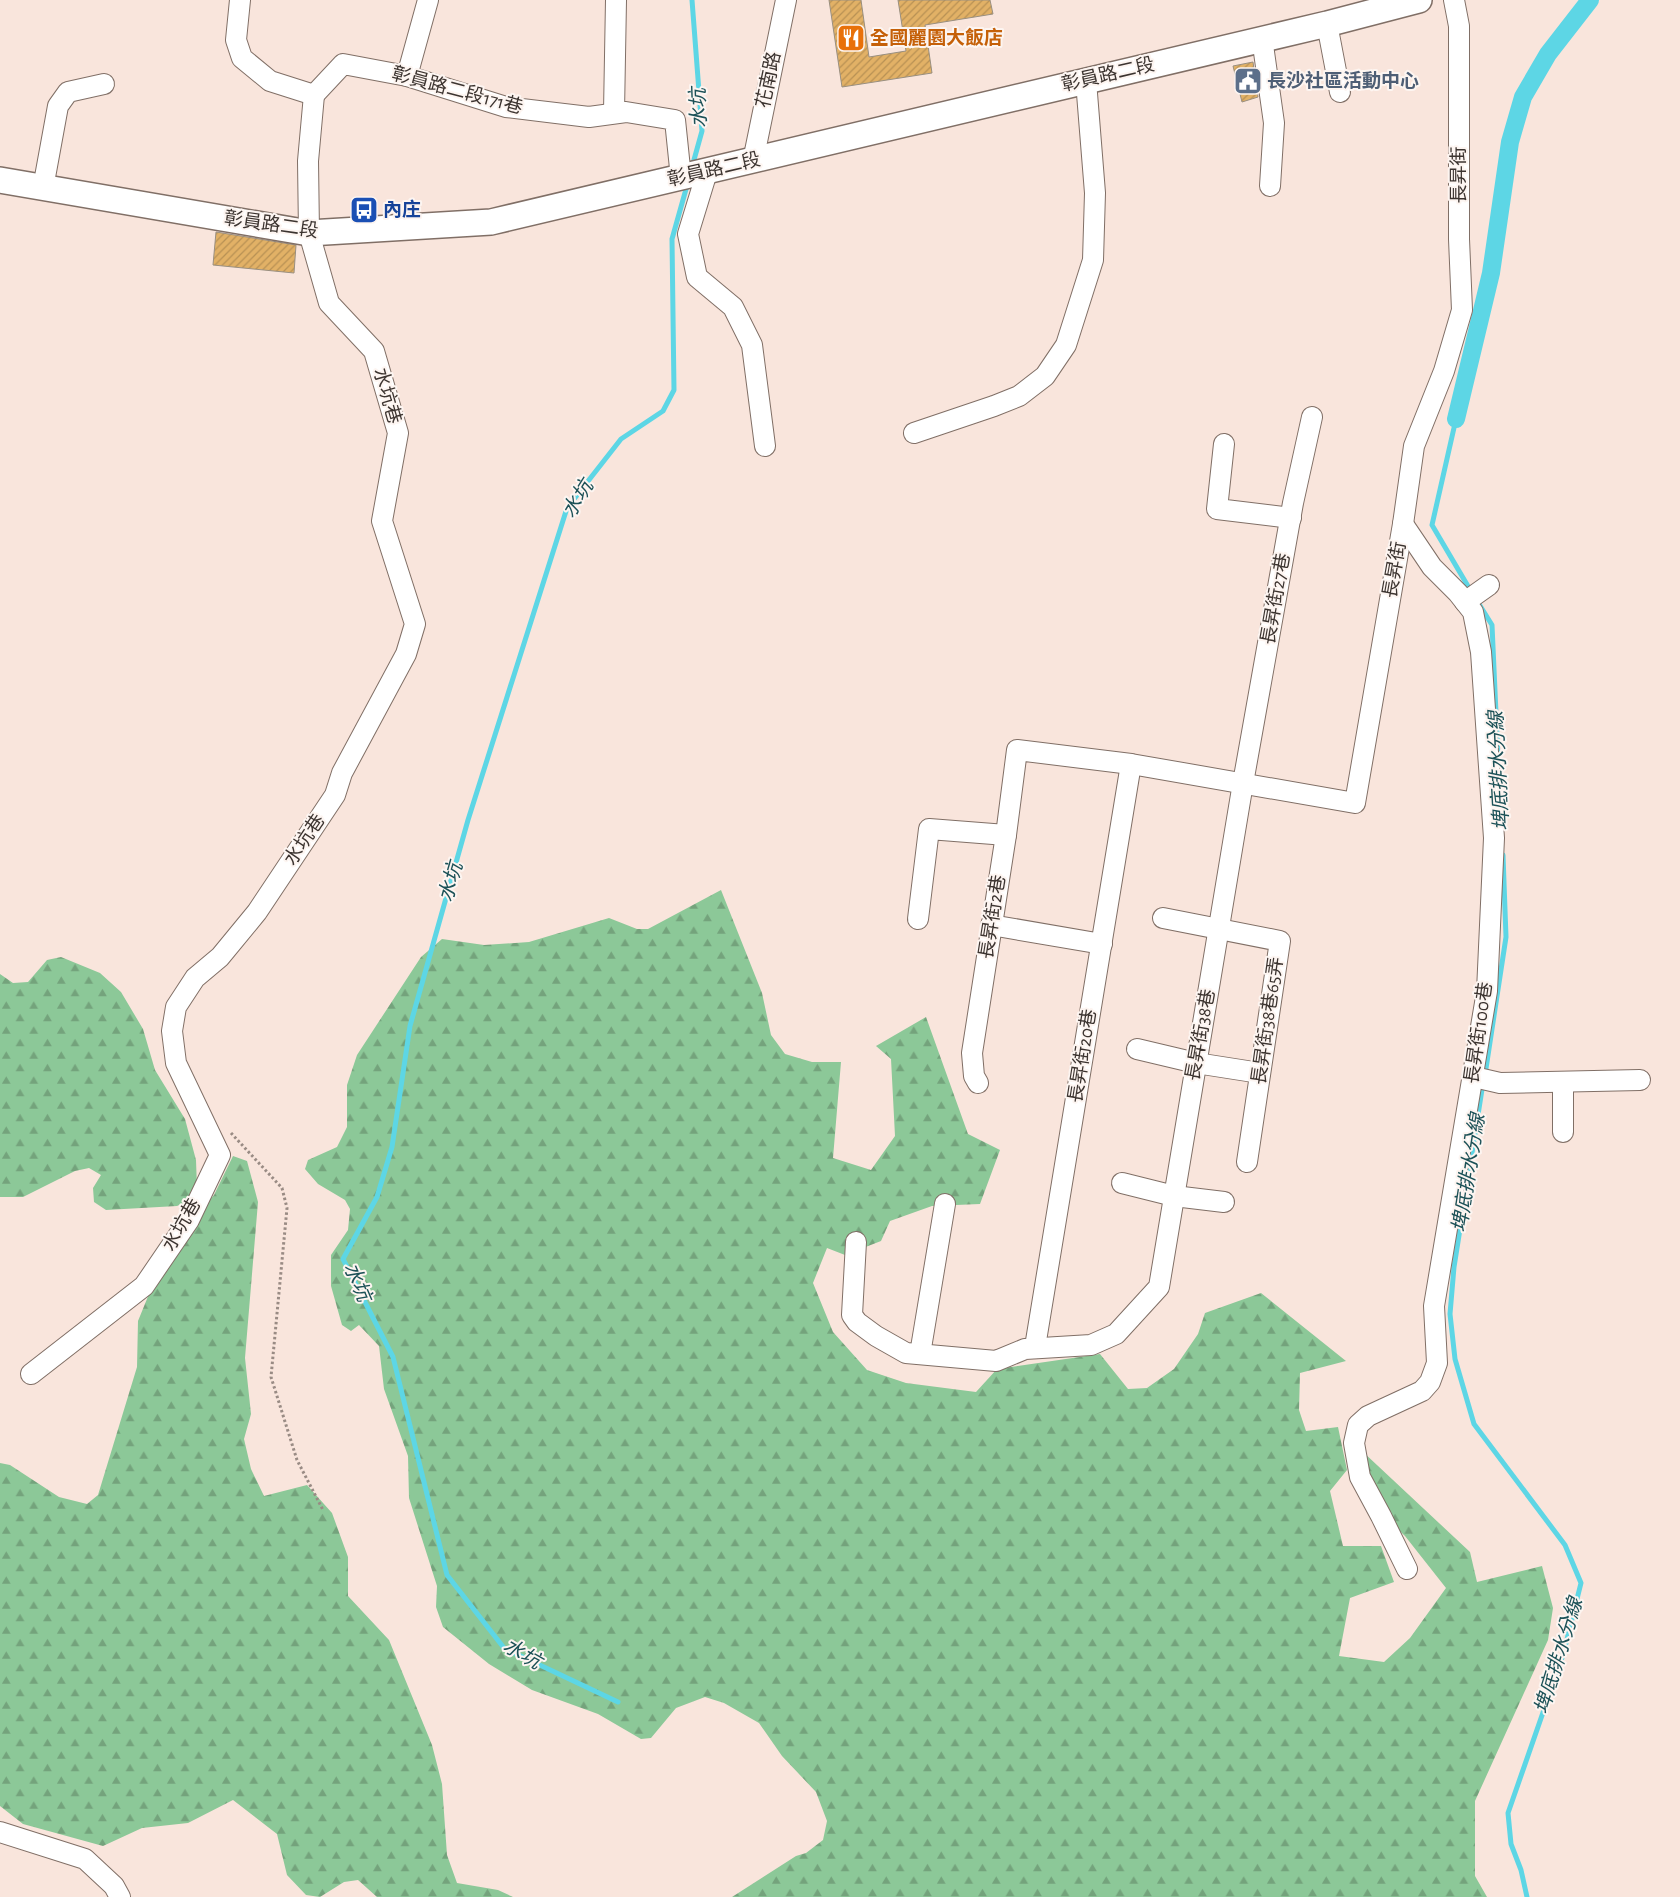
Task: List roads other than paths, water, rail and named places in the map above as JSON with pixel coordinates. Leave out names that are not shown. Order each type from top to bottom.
[{"type":"main road","name":"彰員路二段","points":[[0,180],[310,233],[491,222],[1327,24],[1419,0]]},
{"type":"street","points":[[240,0],[236,40],[242,58],[270,81],[314,94],[308,161],[310,233]]},
{"type":"street","points":[[407,76],[428,0]]},
{"type":"street","points":[[614,112],[616,0]]},
{"type":"street","name":"花南路","points":[[753,161],[786,0]]},
{"type":"street","name":"長昇街","points":[[1016,750],[1131,764],[1356,803],[1403,524],[1414,446],[1444,371],[1462,310],[1459,238],[1459,26],[1454,0]]},
{"type":"street","points":[[1327,24],[1340,92]]},
{"type":"street","points":[[1262,38],[1274,123],[1270,186]]},
{"type":"street","name":"彰員路二段171巷","points":[[314,94],[343,64],[407,76],[506,107],[589,117],[614,112],[626,112],[675,120],[681,178]]},
{"type":"street","points":[[914,432],[1019,396],[1045,376],[1066,345],[1093,260],[1095,193],[1086,80]]},
{"type":"street","points":[[43,188],[58,106],[68,92],[104,84]]},
{"type":"street","points":[[707,172],[688,234],[697,277],[733,307],[752,345],[765,446]]},
{"type":"street","name":"水坑巷","points":[[31,1374],[144,1286],[189,1220],[220,1155],[176,1064],[172,1031],[176,1007],[195,978],[220,957],[257,912],[335,795],[342,773],[406,654],[415,624],[382,521],[398,433],[374,351],[329,303],[310,233]]},
{"type":"street","name":"長昇街27巷","points":[[1243,783],[1291,518],[1312,417]]},
{"type":"street","points":[[1224,444],[1217,509],[1291,518]]},
{"type":"street","name":"長昇街100巷","points":[[1403,524],[1432,567],[1473,612],[1481,652],[1494,838],[1487,992],[1434,1306],[1437,1363],[1430,1382],[1422,1392],[1368,1416],[1358,1425],[1354,1443],[1360,1478],[1407,1569]]},
{"type":"street","points":[[1465,602],[1489,585]]},
{"type":"street","name":"長昇街2巷","points":[[978,1084],[974,1076],[972,1053],[1006,835],[1016,750]]},
{"type":"street","name":"長昇街20巷","points":[[1035,1348],[1131,764]]},
{"type":"street","name":"長昇街38巷","points":[[1035,1348],[1091,1345],[1116,1334],[1159,1287],[1243,783]]},
{"type":"street","points":[[918,919],[929,829],[1006,835]]},
{"type":"street","points":[[1163,918],[1218,930]]},
{"type":"street","points":[[991,924],[1102,944]]},
{"type":"street","name":"長昇街38巷65弄","points":[[1218,930],[1280,941],[1247,1162]]},
{"type":"street","points":[[1137,1048],[1196,1063],[1260,1073]]},
{"type":"street","points":[[1474,1077],[1500,1083],[1640,1080]]},
{"type":"street","points":[[1563,1082],[1563,1132]]},
{"type":"street","points":[[1122,1183],[1174,1196],[1224,1202]]},
{"type":"street","points":[[920,1354],[945,1204]]},
{"type":"street","points":[[856,1242],[852,1315],[857,1322],[876,1336],[906,1353],[996,1361],[1025,1349],[1035,1348]]},
{"type":"street","points":[[0,1832],[85,1859],[114,1886],[120,1897]]},
{"type":"waterway","name":"水坑","points":[[692,0],[702,131],[692,167]]},
{"type":"waterway","points":[[1456,419],[1491,273],[1510,142],[1523,97],[1548,54],[1590,0]]},
{"type":"waterway","name":"水坑","points":[[618,1702],[504,1648],[447,1575],[393,1357],[343,1259],[377,1197],[392,1147],[410,1026],[468,820],[567,508],[621,439],[663,411],[674,390],[672,239],[688,182]]},
{"type":"waterway","name":"埤底排水分線","points":[[1456,419],[1432,525],[1472,593]]},
{"type":"waterway","name":"埤底排水分線","points":[[1479,604],[1492,625],[1498,757]]},
{"type":"waterway","name":"埤底排水分線","points":[[1485,1075],[1506,937],[1503,855]]},
{"type":"waterway","name":"埤底排水分線","points":[[1483,1083],[1454,1267],[1450,1314],[1455,1359],[1474,1424],[1565,1545],[1581,1583],[1563,1655],[1508,1813],[1511,1844],[1521,1870],[1527,1897]]},
{"type":"place","name":"全國麗園大飯店","points":[[851,38]]},
{"type":"place","name":"長沙社區活動中心","points":[[1248,81]]},
{"type":"place","name":"內庄","points":[[364,210]]}]
